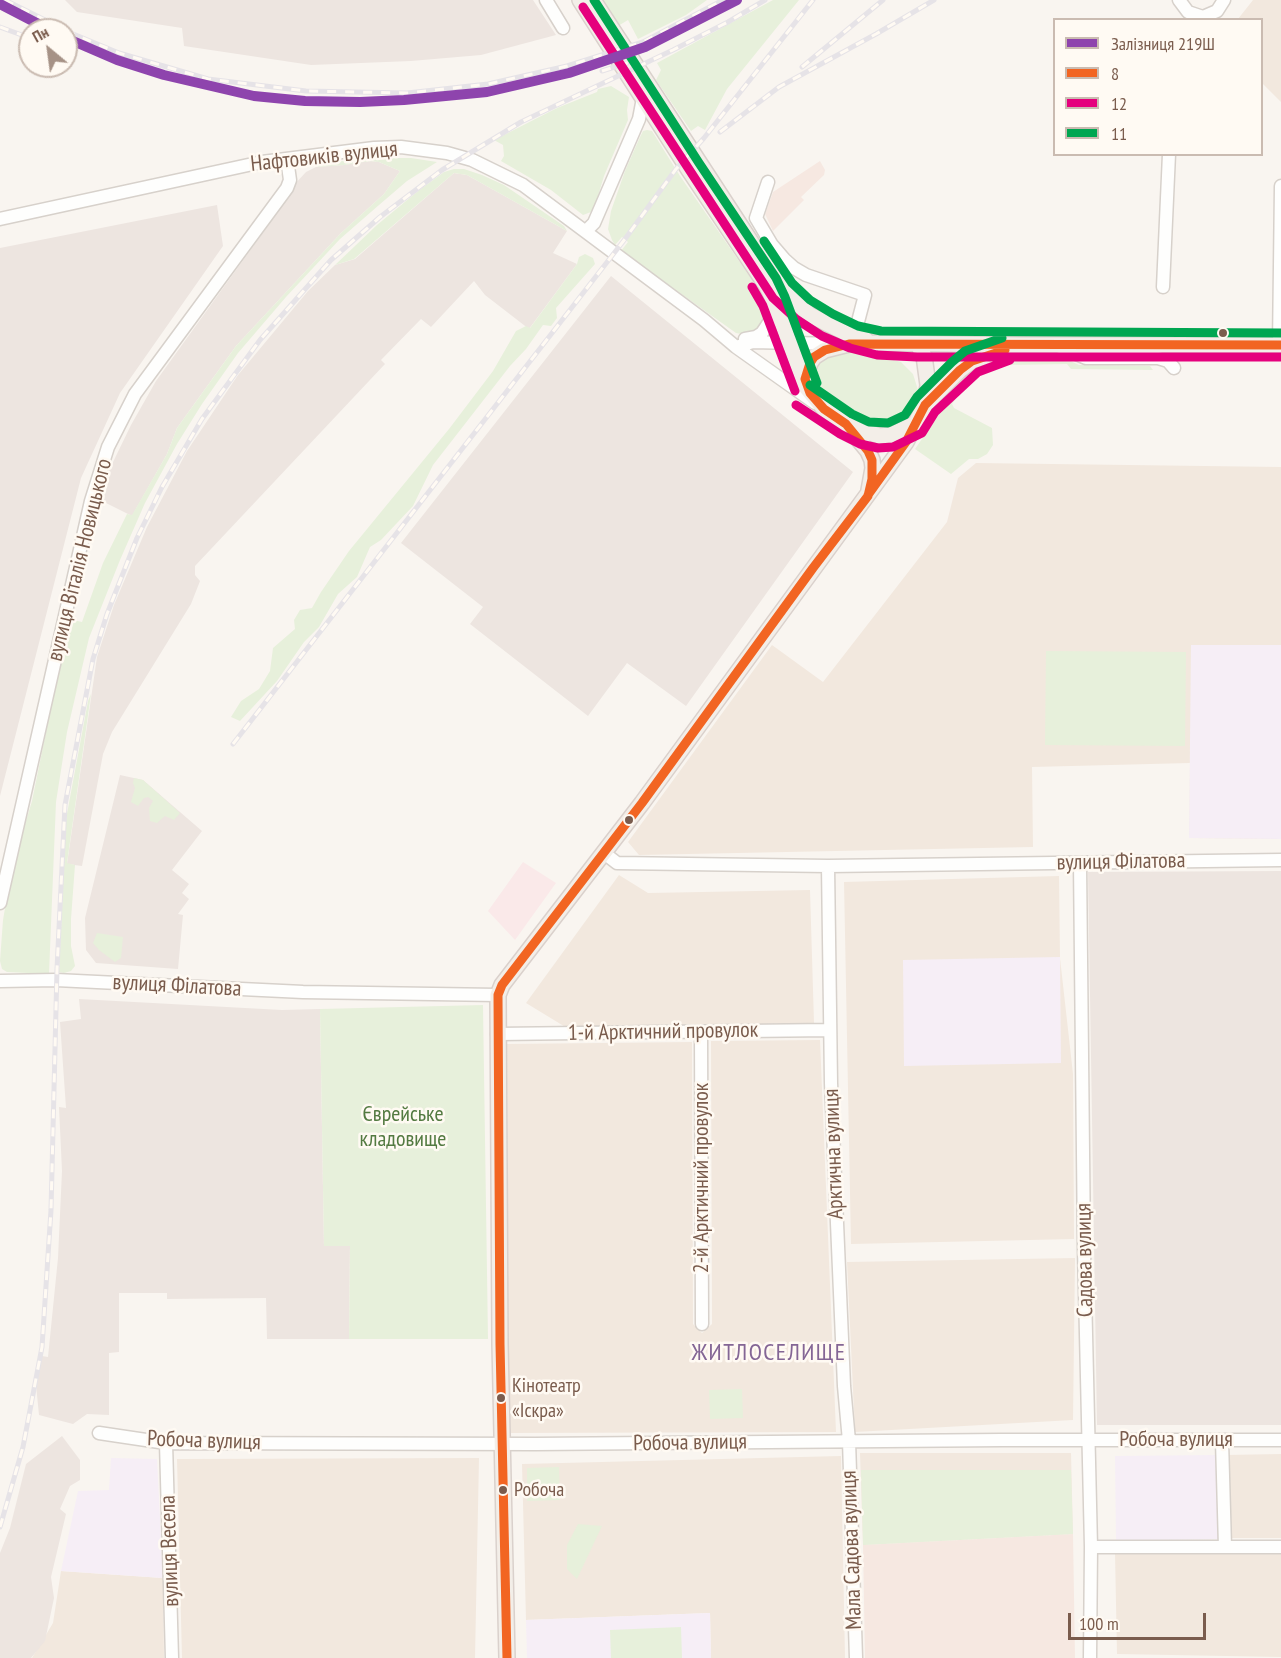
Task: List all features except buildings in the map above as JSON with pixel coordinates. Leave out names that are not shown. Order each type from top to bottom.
[{"type":"main road","points":[[580,0],[774,301],[806,387],[824,409],[846,424],[879,436],[891,435],[914,424]]},
{"type":"main road","points":[[593,0],[783,291],[810,315],[851,340],[918,345],[1280,345]]},
{"type":"main road","points":[[806,387],[807,371],[814,357],[851,340]]},
{"type":"main road","points":[[918,345],[924,356],[927,371],[928,385],[925,405]]},
{"type":"main road","points":[[507,1658],[502,1444],[498,995],[502,985],[604,853],[868,496],[906,442],[925,405],[972,361],[984,355],[1021,345]]},
{"type":"main road","points":[[846,424],[872,459],[872,478],[868,496]]},
{"type":"street","points":[[546,0],[563,28]]},
{"type":"street","points":[[1179,0],[1186,16],[1203,17],[1217,11],[1224,0]]},
{"type":"street","points":[[586,231],[594,223],[639,119],[643,98]]},
{"type":"street","name":"Нафтовиків вулиця","points":[[0,219],[262,162],[374,148],[401,147],[447,153],[472,160],[523,185],[704,320],[743,343],[824,409]]},
{"type":"street","points":[[1162,287],[1169,156]]},
{"type":"street","name":"вулиця Віталія Новицького","points":[[0,903],[89,510],[108,447],[135,394],[287,188],[290,180],[287,159]]},
{"type":"street","points":[[743,343],[789,344],[851,340],[865,295],[806,275],[784,259],[772,245],[756,218],[768,182]]},
{"type":"street","points":[[1280,345],[1281,186]]},
{"type":"street","points":[[743,343],[762,333],[770,321],[774,301]]},
{"type":"street","points":[[1057,345],[1086,358],[1158,358],[1168,361],[1174,368]]},
{"type":"street","name":"вулиця Філатова","points":[[604,853],[617,863],[828,866],[1281,860]]},
{"type":"street","name":"Садова вулиця","points":[[1080,863],[1084,1249],[1091,1547],[1090,1658]]},
{"type":"street","name":"Арктична вулиця","points":[[828,866],[830,1030],[843,1375],[849,1441]]},
{"type":"street","name":"вулиця Філатова","points":[[0,981],[56,980],[303,992],[498,995]]},
{"type":"street","name":"1-й Арктичний провулок","points":[[497,1034],[830,1030]]},
{"type":"street","name":"2-й Арктичний провулок","points":[[701,1032],[702,1324]]},
{"type":"street","name":"Робоча вулиця","points":[[99,1433],[166,1443],[502,1444],[1089,1439],[1281,1440]]},
{"type":"street","name":"Мала Садова вулиця","points":[[849,1441],[856,1658]]},
{"type":"street","points":[[1222,1441],[1225,1547]]},
{"type":"street","name":"вулиця Весела","points":[[166,1443],[172,1658]]},
{"type":"street","points":[[1091,1547],[1281,1547]]},
{"type":"shaded area","points":[[65,0],[533,0],[556,35],[481,55],[411,61],[311,65],[184,46],[182,28],[77,12]]},
{"type":"shaded area","points":[[1253,0],[1281,0],[1281,102],[1263,84],[1263,18],[1239,18]]},
{"type":"shaded area","points":[[820,161],[825,170],[824,175],[801,197],[804,200],[773,231],[765,214],[773,192]]},
{"type":"shaded area","points":[[379,162],[400,171],[384,194],[341,233],[236,346],[177,428],[167,454],[132,516],[100,500],[99,491],[131,425],[156,381],[285,202],[293,186],[306,172],[316,167]]},
{"type":"shaded area","points":[[454,173],[467,175],[567,231],[553,253],[577,264],[529,329],[485,295],[474,281],[431,327],[421,319],[381,360],[385,364],[195,566],[195,575],[200,581],[191,604],[112,732],[103,754],[82,866],[67,864],[97,657],[114,605],[147,527],[187,451],[238,375],[308,291],[335,265],[355,259]]},
{"type":"shaded area","points":[[217,205],[223,246],[120,393],[81,478],[0,796],[0,248]]},
{"type":"shaded area","points":[[611,276],[853,472],[686,706],[627,663],[588,716],[470,624],[483,607],[401,543]]},
{"type":"shaded area","points":[[976,463],[1281,467],[1281,839],[1189,838],[1190,763],[1032,767],[1033,847],[639,855],[628,842],[772,645],[823,682],[947,522],[958,478]]},
{"type":"shaded area","points":[[1191,645],[1281,645],[1281,839],[1189,838]]},
{"type":"shaded area","points":[[120,775],[143,780],[202,831],[172,870],[189,884],[182,893],[189,899],[178,914],[183,915],[178,969],[96,963],[86,950],[85,918]]},
{"type":"shaded area","points":[[523,862],[556,883],[515,940],[488,911]]},
{"type":"shaded area","points":[[1281,871],[1281,1425],[1097,1425],[1088,872]]},
{"type":"shaded area","points":[[619,875],[648,893],[810,890],[814,1023],[567,1028],[526,1003]]},
{"type":"shaded area","points":[[1059,876],[1060,958],[1073,1074],[1074,1239],[851,1244],[844,882]]},
{"type":"shaded area","points":[[1060,957],[1061,1063],[904,1066],[903,960]]},
{"type":"shaded area","points":[[79,999],[282,1010],[320,1009],[324,1246],[350,1246],[349,1339],[267,1339],[266,1298],[167,1299],[167,1293],[119,1293],[119,1352],[109,1353],[109,1415],[87,1414],[73,1424],[39,1415],[36,1385],[42,1356],[48,1357],[58,1258],[62,1171],[59,1107],[66,1108],[60,1022],[81,1019]]},
{"type":"shaded area","points":[[820,1040],[836,1432],[509,1433],[507,1044],[692,1042],[693,1324],[702,1333],[712,1324],[711,1041]]},
{"type":"shaded area","points":[[1075,1258],[1073,1420],[855,1432],[847,1262]]},
{"type":"shaded area","points":[[62,1436],[80,1460],[80,1480],[70,1486],[60,1509],[66,1514],[51,1577],[54,1598],[45,1641],[31,1658],[0,1658],[0,1553],[10,1528],[26,1464]]},
{"type":"shaded area","points":[[860,1453],[1071,1453],[1073,1534],[863,1545]]},
{"type":"shaded area","points":[[1281,1454],[1281,1538],[1230,1538],[1225,1455]]},
{"type":"shaded area","points":[[1219,1455],[1220,1539],[1116,1541],[1115,1456]]},
{"type":"shaded area","points":[[841,1456],[845,1658],[711,1658],[710,1613],[526,1620],[522,1464]]},
{"type":"shaded area","points":[[111,1458],[157,1459],[163,1578],[61,1571],[78,1491],[109,1490]]},
{"type":"shaded area","points":[[479,1458],[475,1658],[182,1658],[177,1459]]},
{"type":"shaded area","points":[[1073,1534],[1075,1658],[865,1658],[863,1545]]},
{"type":"shaded area","points":[[1115,1553],[1281,1553],[1281,1657],[1117,1654]]},
{"type":"shaded area","points":[[61,1571],[163,1578],[164,1658],[32,1658],[53,1623]]},
{"type":"shaded area","points":[[710,1613],[711,1658],[527,1658],[526,1620]]},
{"type":"green space","points":[[601,0],[707,0],[686,15],[638,39],[628,20],[618,26]]},
{"type":"green space","points":[[773,0],[799,0],[727,89],[705,130],[698,126],[691,131],[656,80],[661,70],[657,63]]},
{"type":"green space","points":[[611,86],[629,97],[628,120],[591,212],[583,215],[551,190],[501,161],[504,156],[503,145],[494,140],[557,108],[597,92],[598,89]]},
{"type":"green space","points":[[643,131],[652,131],[680,176],[764,297],[767,309],[766,318],[754,333],[746,335],[736,333],[621,251],[628,242],[622,237],[615,245],[612,240],[608,229],[611,211],[640,137]]},
{"type":"green space","points":[[369,158],[411,158],[437,162],[407,181],[340,239],[238,353],[177,444],[145,503],[89,638],[67,732],[56,802],[49,974],[7,972],[2,969],[0,961],[3,920],[12,867],[32,801],[69,619],[82,622],[103,563],[127,514],[132,515],[167,454],[177,428],[236,346],[341,233],[384,194],[400,171],[379,162],[370,161],[316,167],[326,163]]},
{"type":"green space","points":[[464,169],[504,185],[564,226],[567,231],[467,175],[454,173],[354,259],[335,265],[377,225],[418,191],[444,172]]},
{"type":"green space","points":[[585,254],[593,258],[595,264],[556,308],[557,318],[551,326],[543,325],[433,465],[413,506],[381,540],[370,547],[357,577],[338,594],[319,627],[304,642],[277,681],[240,721],[231,717],[241,701],[259,689],[270,671],[273,648],[295,629],[294,620],[300,610],[312,608],[349,551],[449,429],[493,371],[516,331],[526,326],[530,328],[577,264],[579,257]]},
{"type":"green space","points":[[828,353],[869,353],[901,362],[913,374],[918,390],[917,401],[911,413],[902,423],[891,429],[865,429],[821,398],[811,380],[819,358]]},
{"type":"green space","points":[[1066,359],[1079,365],[1150,366],[1153,370],[1071,369],[1067,364],[1007,365],[990,368],[968,382],[952,404],[954,408],[992,428],[993,445],[987,454],[978,459],[969,459],[951,474],[915,449],[970,373],[996,361]]},
{"type":"green space","points":[[1046,651],[1186,652],[1185,746],[1045,745]]},
{"type":"green space","points":[[91,694],[67,863],[75,865],[71,946],[75,966],[71,971],[64,973],[59,972],[66,819]]},
{"type":"green space","points":[[134,778],[143,780],[180,813],[174,820],[165,816],[157,823],[150,821],[149,808],[153,801],[148,797],[144,798],[138,806],[131,802],[135,788]]},
{"type":"green space","points":[[97,933],[123,937],[121,958],[115,962],[99,950],[93,943]]},
{"type":"green space","name":"Єврейське кладовище","points":[[483,1005],[488,1339],[349,1339],[350,1246],[324,1246],[320,1009]]},
{"type":"green space","points":[[742,1389],[743,1418],[710,1419],[709,1390]]},
{"type":"green space","points":[[559,1467],[560,1500],[527,1501],[527,1468]]},
{"type":"green space","points":[[861,1470],[1071,1470],[1073,1534],[863,1545]]},
{"type":"green space","points":[[578,1524],[602,1526],[577,1579],[567,1569],[567,1545]]},
{"type":"green space","points":[[681,1627],[682,1658],[611,1658],[610,1630]]},
{"type":"railway","points":[[5,0],[41,18]]},
{"type":"railway","points":[[78,36],[119,53],[208,79],[306,91],[407,93],[488,84],[567,66],[643,42],[723,0]]},
{"type":"railway","points":[[0,1527],[23,1447],[42,1347],[51,1210],[57,969],[65,805],[93,659],[107,614],[137,538],[162,487],[202,419],[260,340],[331,260],[380,217],[442,170],[521,122],[673,50],[765,0]]},
{"type":"railway","points":[[233,744],[625,239],[676,169],[704,138],[813,0]]},
{"type":"railway","points":[[802,67],[883,0]]},
{"type":"railway","points":[[720,132],[779,87],[934,0]]},
{"type":"railway","points":[[0,27],[18,34]]},
{"type":"railway","points":[[602,71],[630,62]]},
{"type":"rail line","name":"219Ш","points":[[78,43],[117,60],[164,75],[254,96],[305,101],[404,100],[487,92],[569,73],[645,47],[737,0]]},
{"type":"rail line","name":"219Ш","points":[[0,4],[27,18]]},
{"type":"transit line","name":"11","points":[[594,0],[776,278],[817,383]]},
{"type":"transit line","name":"12","points":[[583,7],[773,298],[796,319],[822,336],[850,348],[877,355],[917,357],[1281,357]]},
{"type":"transit line","name":"11","points":[[764,241],[792,283],[810,300],[858,326],[881,331],[1281,333]]},
{"type":"transit line","name":"12","points":[[752,287],[763,306],[795,391]]},
{"type":"transit line","name":"11","points":[[810,385],[852,414],[869,422],[888,423],[905,415],[917,397],[965,351],[1002,338]]},
{"type":"transit line","name":"8","points":[[507,1658],[500,1344],[498,995],[502,985],[642,803],[868,496],[872,479],[872,460],[868,451],[846,424],[824,409],[810,393],[805,379],[810,363],[814,357],[825,350],[849,344],[1281,345]]},
{"type":"transit line","name":"8","points":[[868,495],[906,442],[925,405],[972,361],[1005,350]]},
{"type":"transit line","name":"12","points":[[796,405],[840,434],[860,444],[878,448],[893,447],[922,433],[935,412],[978,372],[1010,360]]},
{"type":"place","name":"Кінотеатр «Іскра»","points":[[501,1398]]},
{"type":"place","name":"Робоча","points":[[503,1490]]},
{"type":"district","name":"ЖИТЛОСЕЛИЩЕ","points":[[769,1353]]}]
